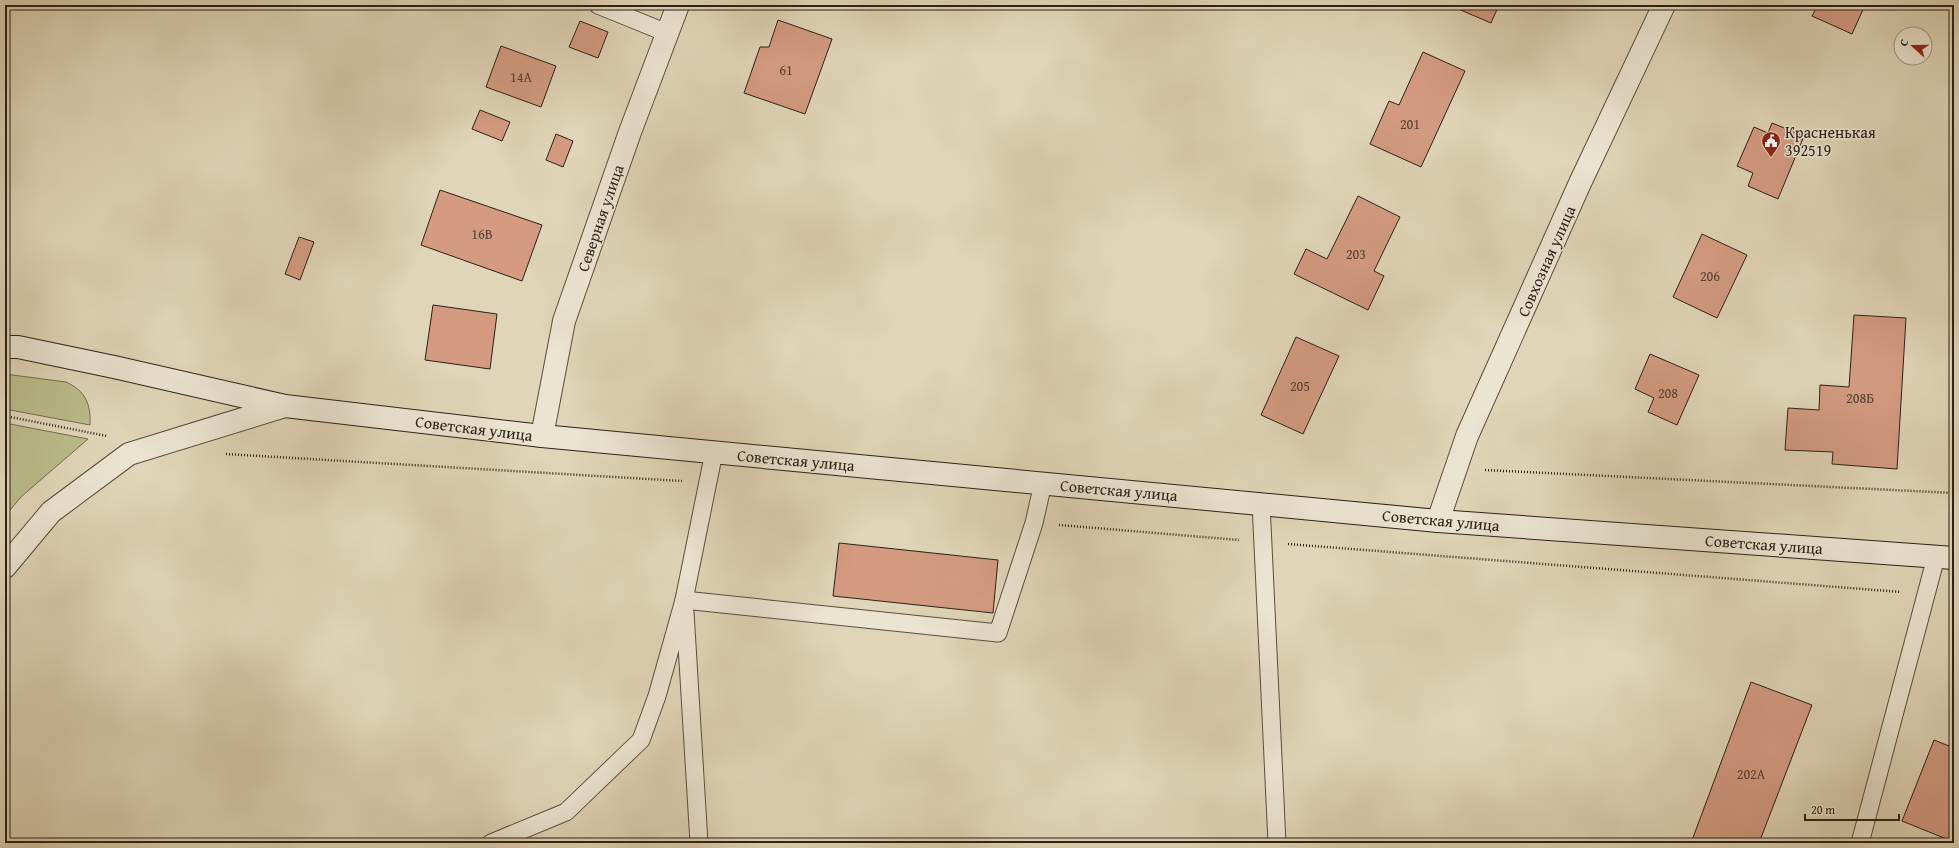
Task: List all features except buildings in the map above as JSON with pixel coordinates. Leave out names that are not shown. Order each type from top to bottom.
[{"type":"main road","name":"Северная улица","points":[[542,436],[564,321],[630,132],[678,5]]},
{"type":"main road","name":"Совхозная улица","points":[[1438,521],[1467,436],[1577,190],[1664,5]]},
{"type":"main road","name":"Советская улица","points":[[9,344],[285,406],[542,436],[1438,521],[1945,557]]},
{"type":"main road","points":[[5,567],[51,512],[129,454],[285,406]]},
{"type":"lane","points":[[598,5],[667,33]]},
{"type":"lane","points":[[491,843],[566,812],[641,740],[657,696],[684,600],[714,452]]},
{"type":"lane","points":[[684,600],[998,633],[1034,522],[1043,483]]},
{"type":"lane","points":[[1260,503],[1277,843]]},
{"type":"lane","points":[[1860,843],[1926,594],[1945,557]]},
{"type":"lane","points":[[684,600],[699,843]]},
{"type":"path","points":[[5,416],[112,437]]},
{"type":"path","points":[[224,454],[708,483]]},
{"type":"path","points":[[1456,468],[1954,493]]},
{"type":"path","points":[[1034,522],[1262,542],[1926,594]]},
{"type":"green space","points":[[5,374],[66,382],[73,386],[83,394],[86,399],[90,425],[5,409]]},
{"type":"green space","points":[[5,423],[88,439],[22,496],[5,516]]},
{"type":"place","name":"Красненькая 392519","points":[[1771,158]]}]
